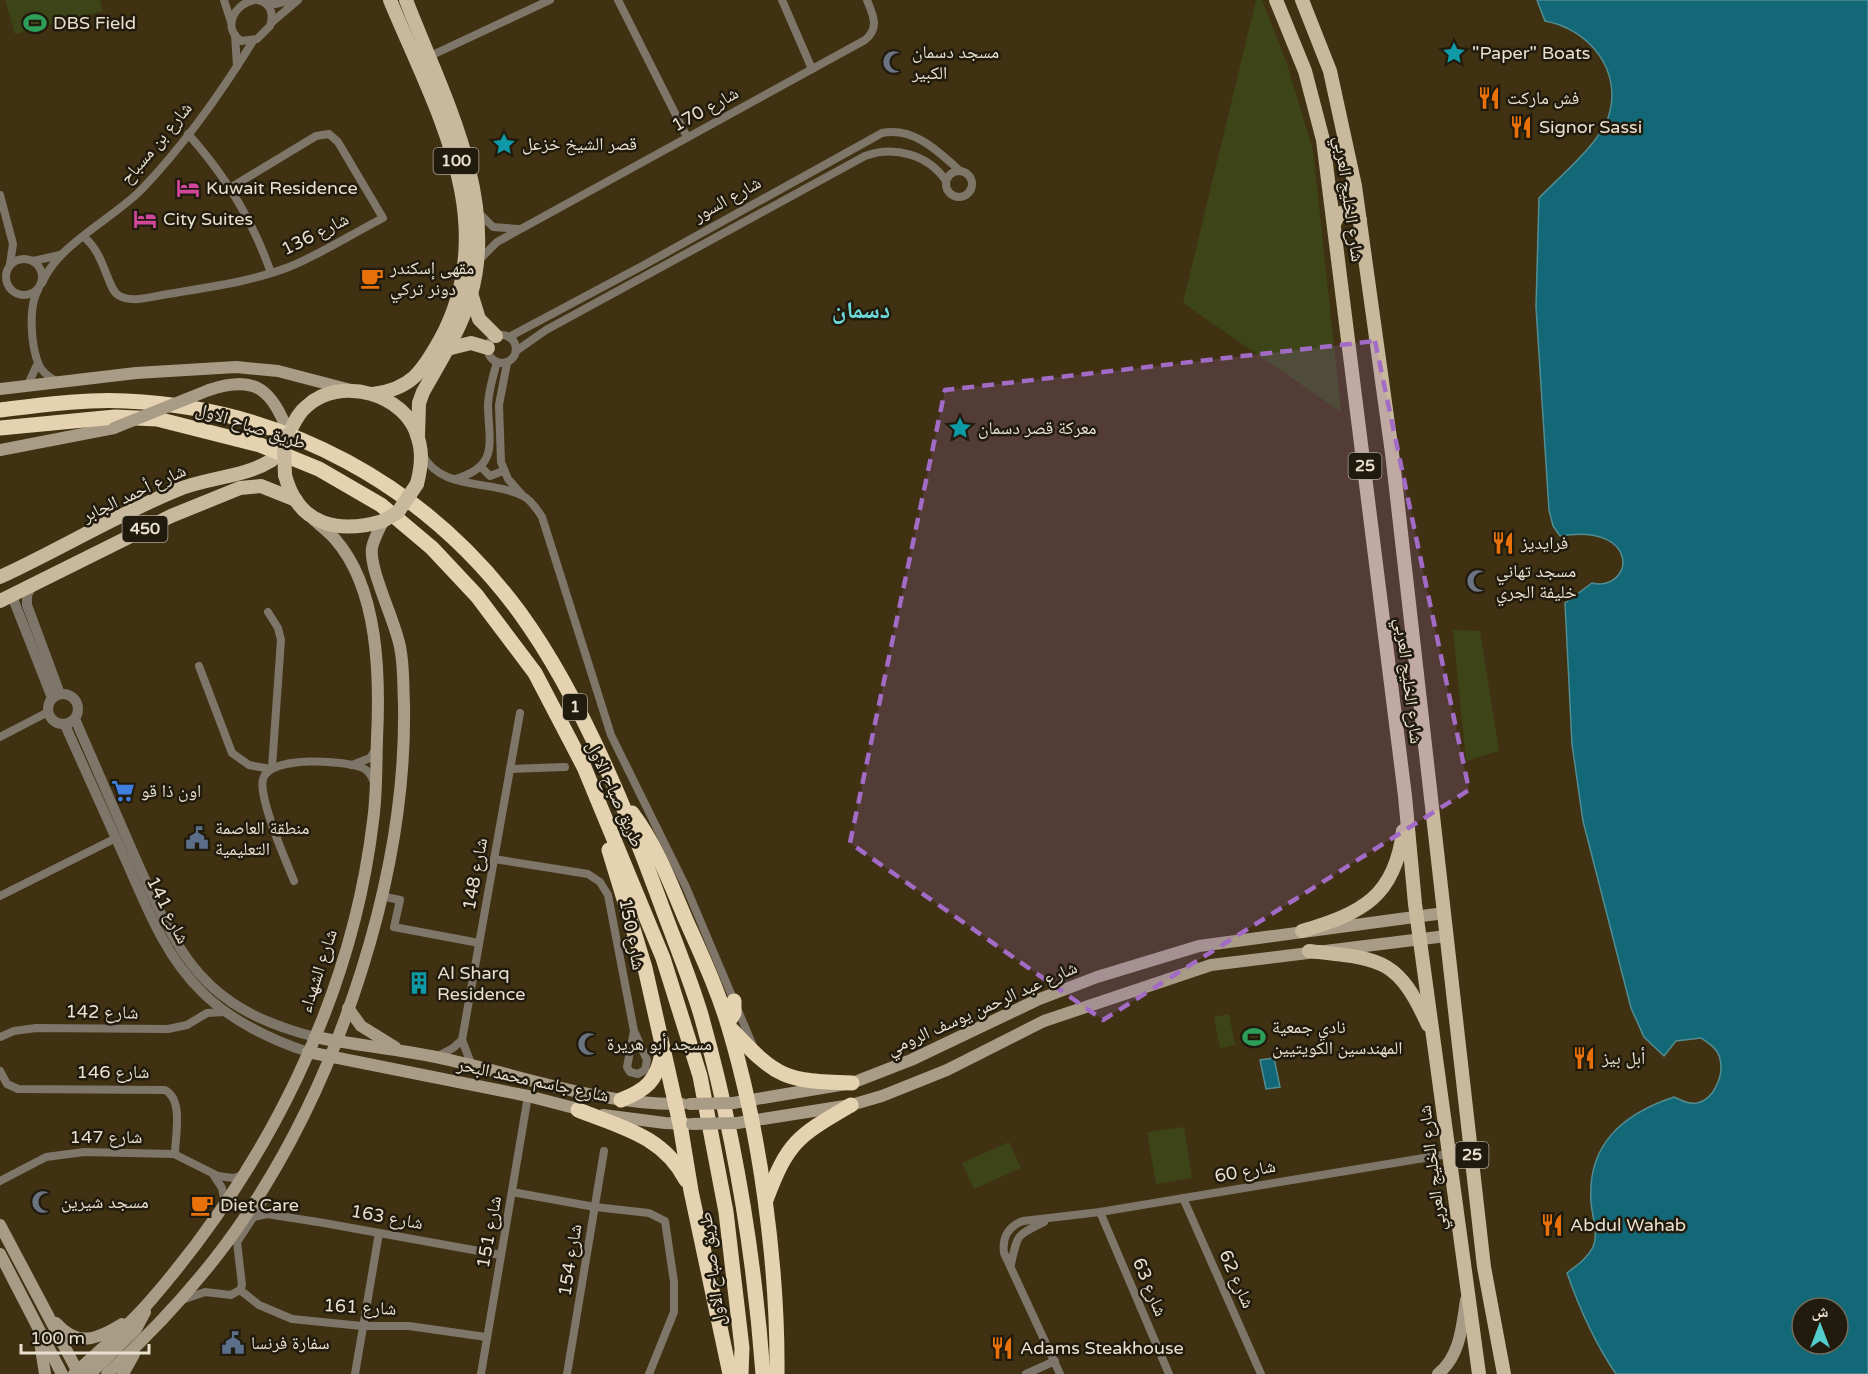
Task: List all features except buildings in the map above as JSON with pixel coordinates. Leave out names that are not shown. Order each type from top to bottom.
[{"type":"highway","name":"طريق صباح الاول","points":[[0,410],[86,401],[124,401],[197,408],[276,428],[326,450],[371,475],[415,506],[468,552],[520,613],[566,688],[616,791],[647,865],[700,1013],[739,1175],[763,1374]]},
{"type":"highway","name":"طريق صباح الاول","points":[[0,428],[115,417],[174,422],[260,445],[319,470],[381,505],[410,528],[477,596],[535,673],[584,767],[663,958],[699,1076],[726,1212],[742,1348],[741,1374]]},
{"type":"highway","points":[[584,767],[645,968],[663,1047],[683,1104],[691,1191],[730,1374]]},
{"type":"highway","points":[[616,791],[658,855],[718,993],[728,1025],[740,1103],[765,1203],[776,1332],[777,1374]]},
{"type":"highway","points":[[728,1025],[734,1013],[734,1001]]},
{"type":"highway","points":[[728,1025],[760,1060],[786,1076],[804,1081],[852,1083]]},
{"type":"highway","points":[[621,1100],[639,1093],[655,1078],[663,1047]]},
{"type":"highway","points":[[765,1203],[778,1167],[796,1140],[851,1105]]},
{"type":"highway","points":[[578,1110],[637,1134],[661,1147],[678,1165],[691,1191]]},
{"type":"main road","name":"100","points":[[373,394],[393,390],[411,381],[433,352],[456,302],[467,249],[466,210],[456,162],[390,0]]},
{"type":"main road","name":"100","points":[[383,522],[398,512],[417,484],[421,451],[418,436],[419,403],[447,349],[471,293],[476,264],[477,211],[471,172],[406,0]]},
{"type":"main road","name":"شارع الخليج العربي","points":[[1276,0],[1305,71],[1316,105],[1335,222],[1405,795],[1416,916],[1435,1040],[1455,1209],[1479,1374]]},
{"type":"main road","name":"شارع الخليج العربي","points":[[1302,0],[1323,48],[1335,89],[1360,220],[1392,453],[1484,1266],[1504,1374]]},
{"type":"main road","points":[[1335,222],[1339,214],[1345,211],[1354,213],[1360,220]]},
{"type":"main road","points":[[471,293],[479,318],[502,337]]},
{"type":"main road","points":[[447,349],[466,343],[488,348]]},
{"type":"main road","points":[[0,389],[56,381],[236,367],[278,371],[354,391]]},
{"type":"main road","name":"طريق صباح الاول","points":[[0,450],[114,428],[209,390],[233,383],[254,385],[263,390],[278,406],[290,433]]},
{"type":"main road","name":"100","points":[[313,519],[296,500],[285,476],[284,448],[301,412],[313,401],[332,393],[354,391],[373,394],[388,401],[402,412],[418,436]]},
{"type":"main road","name":"شارع أحمد الجابر","points":[[0,577],[176,490],[200,482],[252,471],[272,460],[284,448]]},
{"type":"main road","name":"شارع أحمد الجابر","points":[[6,599],[171,516],[240,488],[261,486],[296,500]]},
{"type":"main road","points":[[313,519],[335,526],[359,528],[383,522]]},
{"type":"main road","name":"شارع الشهداء","points":[[80,1373],[146,1306],[225,1205],[244,1175],[268,1134],[315,1037],[335,986],[349,939],[366,866],[376,795],[378,669],[368,614],[349,561],[336,540],[313,519]]},
{"type":"main road","points":[[107,1374],[145,1339],[179,1301],[230,1237],[264,1187],[286,1148],[336,1041],[369,946],[381,896],[399,792],[404,707],[400,647],[391,609],[373,561],[375,537],[383,522]]},
{"type":"main road","points":[[6,599],[11,580],[54,558],[74,542]]},
{"type":"main road","points":[[1290,954],[1299,949],[1301,943],[1295,932],[1352,913],[1383,890],[1400,851],[1405,795]]},
{"type":"main road","name":"شارع عبد الرحمن يوسف الرومي","points":[[740,1103],[852,1083],[911,1060],[1037,1000],[1097,977],[1199,946],[1444,913]]},
{"type":"main road","name":"شارع عبد الرحمن يوسف الرومي","points":[[744,1122],[851,1105],[882,1096],[947,1070],[1044,1021],[1211,965],[1309,951],[1446,936]]},
{"type":"main road","points":[[1309,951],[1369,958],[1385,965],[1413,993],[1435,1040]]},
{"type":"main road","points":[[348,1008],[361,1026],[404,1052]]},
{"type":"main road","name":"شارع جاسم محمد البحر","points":[[315,1037],[435,1057],[579,1093],[621,1100],[683,1104],[740,1103]]},
{"type":"main road","name":"شارع جاسم محمد البحر","points":[[308,1052],[528,1096],[578,1110],[686,1124],[744,1122]]},
{"type":"main road","points":[[268,1134],[276,1131],[284,1135],[286,1148]]},
{"type":"main road","points":[[1455,1209],[1458,1202],[1462,1200],[1473,1203],[1479,1256],[1484,1266]]},
{"type":"main road","points":[[0,1225],[80,1373]]},
{"type":"main road","points":[[0,1254],[63,1374]]},
{"type":"main road","points":[[1438,1374],[1449,1363],[1455,1351],[1467,1296]]},
{"type":"main road","points":[[43,1305],[66,1333],[82,1340],[111,1330],[146,1306]]},
{"type":"main road","points":[[28,1307],[43,1351],[45,1374]]},
{"type":"main road","points":[[123,1374],[145,1339]]},
{"type":"street","points":[[224,0],[235,35],[237,66]]},
{"type":"street","points":[[232,23],[238,8],[251,0]]},
{"type":"street","points":[[261,1],[275,4],[292,0]]},
{"type":"street","points":[[271,23],[298,0]]},
{"type":"street","points":[[428,57],[550,0]]},
{"type":"street","points":[[618,0],[687,137]]},
{"type":"street","points":[[782,0],[812,69]]},
{"type":"street","name":"شارع 170","points":[[476,264],[493,246],[521,229],[870,36],[875,23],[867,0]]},
{"type":"street","points":[[261,1],[271,10],[271,23]]},
{"type":"street","name":"شارع بن مسباح","points":[[31,318],[32,302],[49,268],[63,253],[140,191],[188,134],[253,41],[265,33],[271,23]]},
{"type":"street","points":[[235,35],[241,41],[253,41]]},
{"type":"street","name":"شارع السور","points":[[502,337],[645,265],[882,133],[908,133],[934,148],[960,171]]},
{"type":"street","points":[[188,134],[230,188],[255,232],[271,273]]},
{"type":"street","name":"شارع 136","points":[[84,237],[100,254],[112,289],[123,297],[141,298],[220,285],[271,273],[291,266],[383,218],[335,137],[328,134],[316,136],[230,188]]},
{"type":"street","name":"شارع السور","points":[[516,351],[546,330],[865,156],[884,151],[909,154],[935,167],[946,181]]},
{"type":"street","points":[[960,171],[968,174],[972,181],[971,190],[966,196],[958,198],[950,195],[946,189],[946,181],[951,174],[960,171]]},
{"type":"street","points":[[0,195],[13,240],[14,255],[5,270],[6,281],[31,318],[38,363],[44,372],[56,381]]},
{"type":"street","points":[[477,211],[483,220],[493,227],[521,229]]},
{"type":"street","points":[[0,285],[13,292],[28,295],[41,285],[42,272],[21,252],[13,240]]},
{"type":"street","name":"شارع بن مسباح","points":[[32,260],[44,260],[63,253]]},
{"type":"street","points":[[5,270],[18,259],[32,260]]},
{"type":"street","points":[[507,363],[497,362],[490,357],[488,348],[502,337],[515,343],[516,351],[507,363],[499,405],[503,471],[542,517],[610,735],[686,887],[760,1060]]},
{"type":"street","points":[[455,479],[481,467],[490,449],[489,396],[497,362]]},
{"type":"street","points":[[28,384],[38,363]]},
{"type":"street","points":[[421,451],[431,467],[455,479],[522,496]]},
{"type":"street","points":[[481,467],[490,476],[503,471]]},
{"type":"street","points":[[0,737],[48,712],[56,696],[27,605],[27,595],[32,586]]},
{"type":"street","points":[[6,599],[56,696]]},
{"type":"street","points":[[268,612],[278,628],[280,640],[271,768],[263,780],[263,795],[294,881]]},
{"type":"street","points":[[199,666],[232,753],[249,765],[271,768],[290,762],[352,765],[369,773],[376,795]]},
{"type":"street","points":[[48,712],[54,722],[70,722],[79,709],[75,699],[56,696]]},
{"type":"street","name":"شارع 148","points":[[462,1040],[520,713]]},
{"type":"street","name":"شارع 141","points":[[70,722],[116,838],[162,938],[183,971],[201,991],[229,1013],[264,1034],[308,1052]]},
{"type":"street","name":"شارع 141","points":[[70,722],[158,910],[185,958],[219,993],[250,1014],[276,1026],[315,1037]]},
{"type":"street","points":[[352,765],[370,758],[377,747]]},
{"type":"street","points":[[510,769],[565,767]]},
{"type":"street","points":[[0,896],[116,838]]},
{"type":"street","name":"شارع 150","points":[[495,859],[583,872],[600,882],[608,895],[634,1031],[648,1064],[645,1070],[638,1074],[630,1072],[627,1067],[634,1031]]},
{"type":"street","points":[[381,896],[400,900],[394,927],[479,943]]},
{"type":"street","points":[[201,991],[205,1005],[202,1015]]},
{"type":"street","name":"شارع 142","points":[[0,1037],[14,1031],[36,1028],[176,1029],[214,1011],[229,1013]]},
{"type":"street","points":[[435,1057],[448,1052],[462,1040],[472,1066]]},
{"type":"street","name":"شارع 146","points":[[0,1071],[7,1084],[18,1089],[152,1088],[165,1090],[173,1096],[176,1104],[175,1154]]},
{"type":"street","name":"شارع 151","points":[[481,1374],[528,1096]]},
{"type":"street","name":"شارع 154","points":[[567,1374],[604,1151]]},
{"type":"street","name":"شارع 147","points":[[0,1181],[35,1161],[61,1153],[175,1154],[228,1178],[244,1175]]},
{"type":"street","name":"شارع 60","points":[[1060,1374],[1003,1248],[1007,1232],[1023,1221],[1100,1212],[1449,1154]]},
{"type":"street","points":[[213,1173],[222,1188],[225,1205]]},
{"type":"street","points":[[264,1187],[267,1214]]},
{"type":"street","points":[[512,1192],[595,1207],[649,1213],[665,1221],[674,1282],[675,1312],[649,1374]]},
{"type":"street","name":"شارع 62","points":[[1184,1198],[1261,1374]]},
{"type":"street","points":[[179,1301],[205,1292],[231,1295],[240,1290],[242,1285],[237,1242],[264,1201]]},
{"type":"street","name":"شارع 63","points":[[1100,1212],[1169,1374]]},
{"type":"street","name":"شارع 163","points":[[253,1217],[267,1214],[501,1255]]},
{"type":"street","points":[[355,1374],[380,1233]]},
{"type":"street","name":"شارع 161","points":[[240,1290],[260,1305],[281,1316],[362,1326],[409,1326],[486,1337]]},
{"type":"street","points":[[1026,1374],[1055,1361]]},
{"type":"highlighted area","points":[[1375,341],[1469,790],[1103,1020],[850,843],[945,390]]},
{"type":"green space","name":"DBS Field","points":[[5,0],[100,0],[103,11],[15,34]]},
{"type":"green space","points":[[1256,0],[1262,0],[1287,64],[1313,150],[1341,412],[1183,303]]},
{"type":"green space","points":[[1453,630],[1480,631],[1499,751],[1466,761]]},
{"type":"green space","points":[[1229,1014],[1235,1045],[1220,1048],[1214,1017]]},
{"type":"green space","points":[[1184,1127],[1192,1178],[1156,1184],[1147,1132]]},
{"type":"green space","points":[[1009,1142],[1021,1168],[974,1189],[962,1163]]},
{"type":"water","points":[[1537,0],[1868,0],[1868,1374],[1616,1374],[1588,1325],[1567,1273],[1585,1259],[1595,1242],[1591,1182],[1602,1148],[1612,1134],[1639,1112],[1674,1097],[1691,1103],[1703,1101],[1716,1086],[1721,1065],[1719,1055],[1701,1038],[1676,1041],[1664,1056],[1644,1037],[1631,1008],[1583,821],[1572,744],[1565,603],[1592,583],[1606,583],[1616,578],[1622,569],[1622,558],[1617,548],[1606,539],[1587,535],[1560,536],[1553,526],[1549,510],[1536,307],[1539,198],[1596,139],[1608,118],[1612,101],[1607,69],[1599,55],[1576,33],[1545,21]]},
{"type":"water","points":[[1274,1058],[1280,1087],[1266,1089],[1260,1060]]},
{"type":"place","name":"DBS Field","points":[[35,23]]},
{"type":"place","name":"\"Paper\" Boats","points":[[1454,53]]},
{"type":"place","name":"مسجد دسمان الكبير","points":[[894,62]]},
{"type":"place","name":"فش ماركت","points":[[1489,98]]},
{"type":"place","name":"Signor Sassi","points":[[1521,127]]},
{"type":"place","name":"قصر الشيخ خزعل","points":[[504,144]]},
{"type":"place","name":"Kuwait Residence","points":[[188,188]]},
{"type":"place","name":"City Suites","points":[[145,219]]},
{"type":"place","name":"مقهى إسكندر دونر تركي","points":[[372,278]]},
{"type":"place","name":"معركة قصر دسمان","points":[[960,428]]},
{"type":"place","name":"فرايديز","points":[[1503,543]]},
{"type":"place","name":"مسجد تهاني خليفة الجري","points":[[1478,581]]},
{"type":"place","name":"اون ذا قو","points":[[123,791]]},
{"type":"place","name":"منطقة العاصمة التعليمية","points":[[197,838]]},
{"type":"place","name":"Al Sharq Residence","points":[[419,983]]},
{"type":"place","name":"نادي جمعية المهندسين الكويتيين","points":[[1254,1037]]},
{"type":"place","name":"مسجد أبو هريرة","points":[[589,1044]]},
{"type":"place","name":"أبل بيز","points":[[1584,1058]]},
{"type":"place","name":"مسجد شيرين","points":[[43,1202]]},
{"type":"place","name":"Diet Care","points":[[202,1205]]},
{"type":"place","name":"Abdul Wahab","points":[[1552,1225]]},
{"type":"place","name":"سفارة فرنسا","points":[[233,1343]]},
{"type":"place","name":"Adams Steakhouse","points":[[1002,1348]]},
{"type":"district","name":"دسمان","points":[[861,310]]}]
